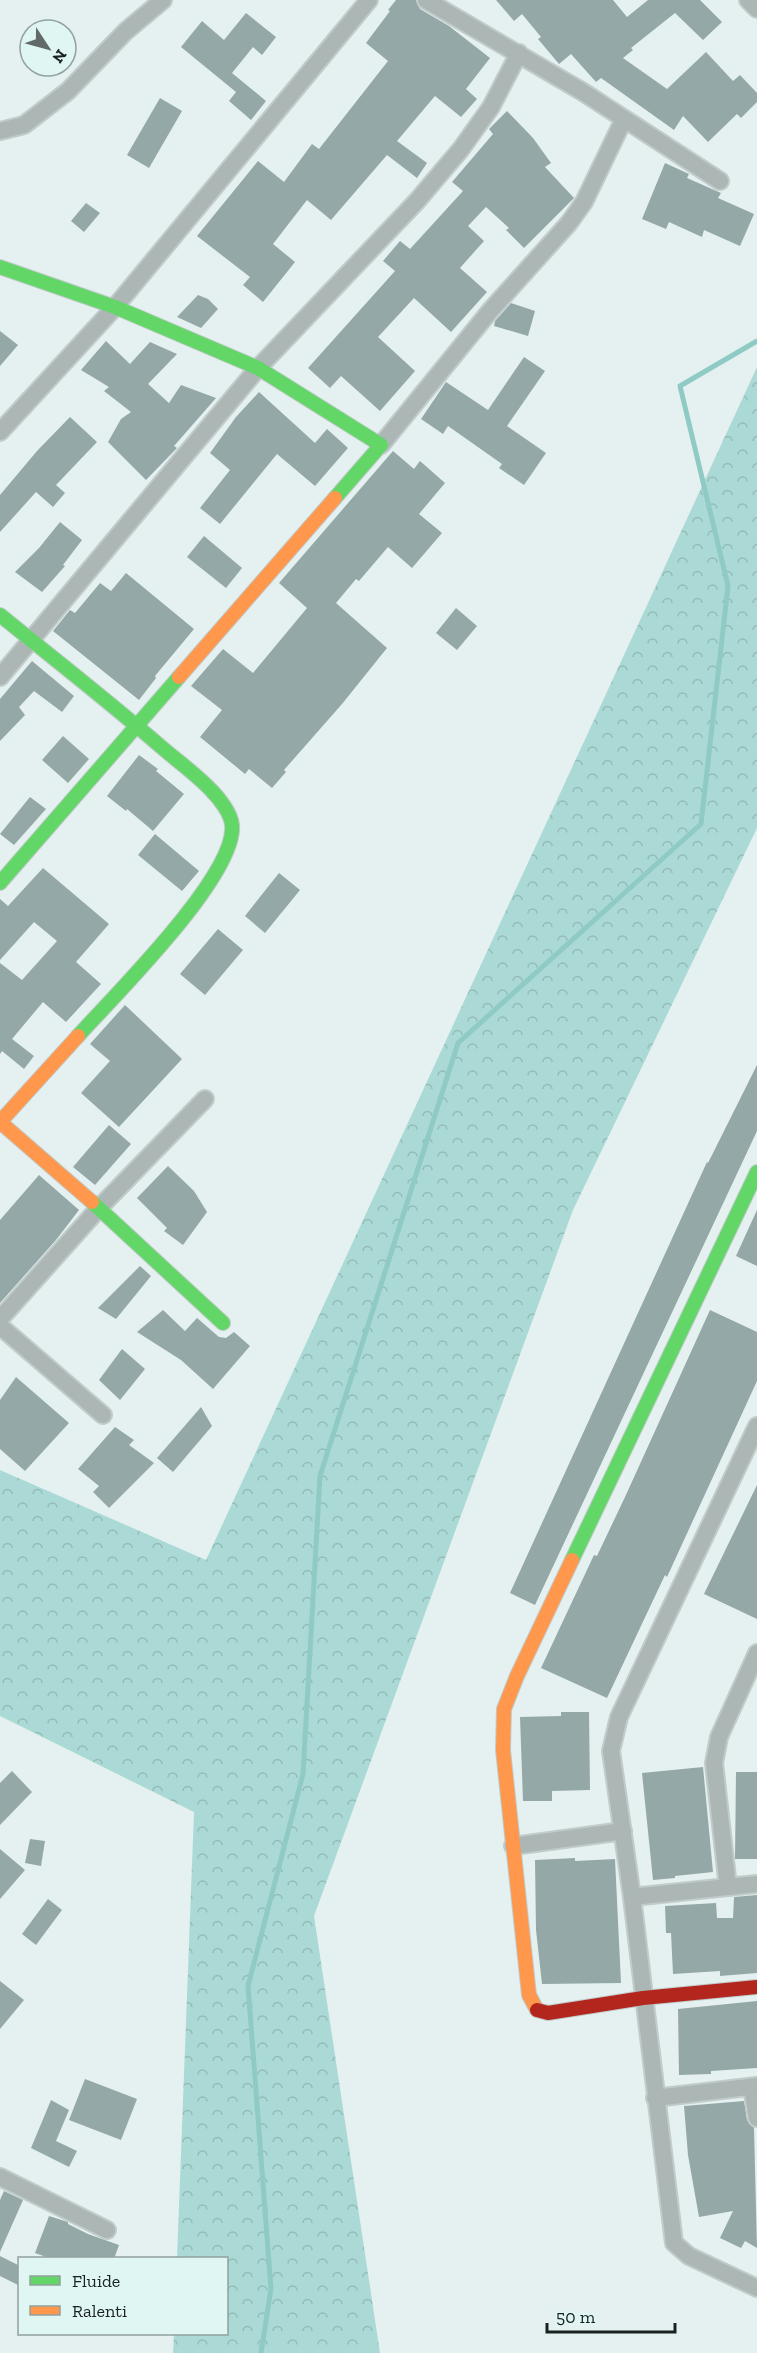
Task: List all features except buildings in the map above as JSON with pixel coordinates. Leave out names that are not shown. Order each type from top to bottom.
[{"type":"street","points":[[0,131],[24,125],[68,91],[126,31],[163,0]]},
{"type":"street","points":[[0,432],[115,307],[369,0]]},
{"type":"street","points":[[426,0],[519,53],[720,181]]},
{"type":"street","points":[[748,0],[757,9]]},
{"type":"street","points":[[0,677],[258,368],[417,201],[461,149],[491,107],[519,53]]},
{"type":"street","points":[[0,883],[381,445],[490,311],[569,223],[584,202],[624,118]]},
{"type":"street","points":[[0,267],[115,307],[258,368],[381,445]]},
{"type":"street","points":[[0,615],[137,726],[211,790],[225,808],[232,825],[227,852],[216,873],[182,921],[0,1122],[99,1208],[223,1323]]},
{"type":"street","points":[[0,1319],[99,1208],[206,1099]]},
{"type":"street","points":[[757,1172],[517,1676],[504,1709],[503,1750],[529,1995],[535,2010],[549,2013],[643,1998],[757,1988]]},
{"type":"street","points":[[0,1326],[103,1415]]},
{"type":"street","points":[[757,1426],[619,1717],[611,1751],[632,1897],[674,2243],[700,2262],[757,2288]]},
{"type":"street","points":[[728,1887],[714,1762],[719,1737],[757,1653]]},
{"type":"street","points":[[513,1846],[623,1831]]},
{"type":"street","points":[[632,1897],[757,1884]]},
{"type":"street","points":[[655,2098],[755,2087],[757,2118]]},
{"type":"street","points":[[0,2176],[107,2230]]},
{"type":"green space","points":[[757,367],[757,828],[573,1210],[314,1916],[380,2353],[173,2353],[174,2335],[228,2335],[228,2257],[177,2257],[194,1812],[0,1716],[0,1470],[206,1560]]},
{"type":"waterway","points":[[261,2353],[271,2289],[248,1986],[303,1774],[320,1476],[458,1043],[701,824],[728,586],[680,386],[757,341]]},
{"type":"traffic: fast","points":[[0,267],[115,307],[258,368],[381,445],[335,498]]},
{"type":"traffic: fast","points":[[0,615],[199,778],[221,801],[232,825],[228,847],[215,874],[195,903],[170,935],[78,1036]]},
{"type":"traffic: fast","points":[[0,883],[179,677]]},
{"type":"traffic: fast","points":[[572,1560],[757,1172]]},
{"type":"traffic: fast","points":[[92,1202],[223,1323]]},
{"type":"traffic: slow","points":[[179,677],[335,498]]},
{"type":"traffic: slow","points":[[78,1036],[0,1122],[92,1202]]},
{"type":"traffic: slow","points":[[537,2010],[529,1995],[503,1750],[504,1709],[517,1676],[572,1560]]},
{"type":"traffic: jam","points":[[537,2010],[548,2013],[643,1998],[757,1987]]}]
